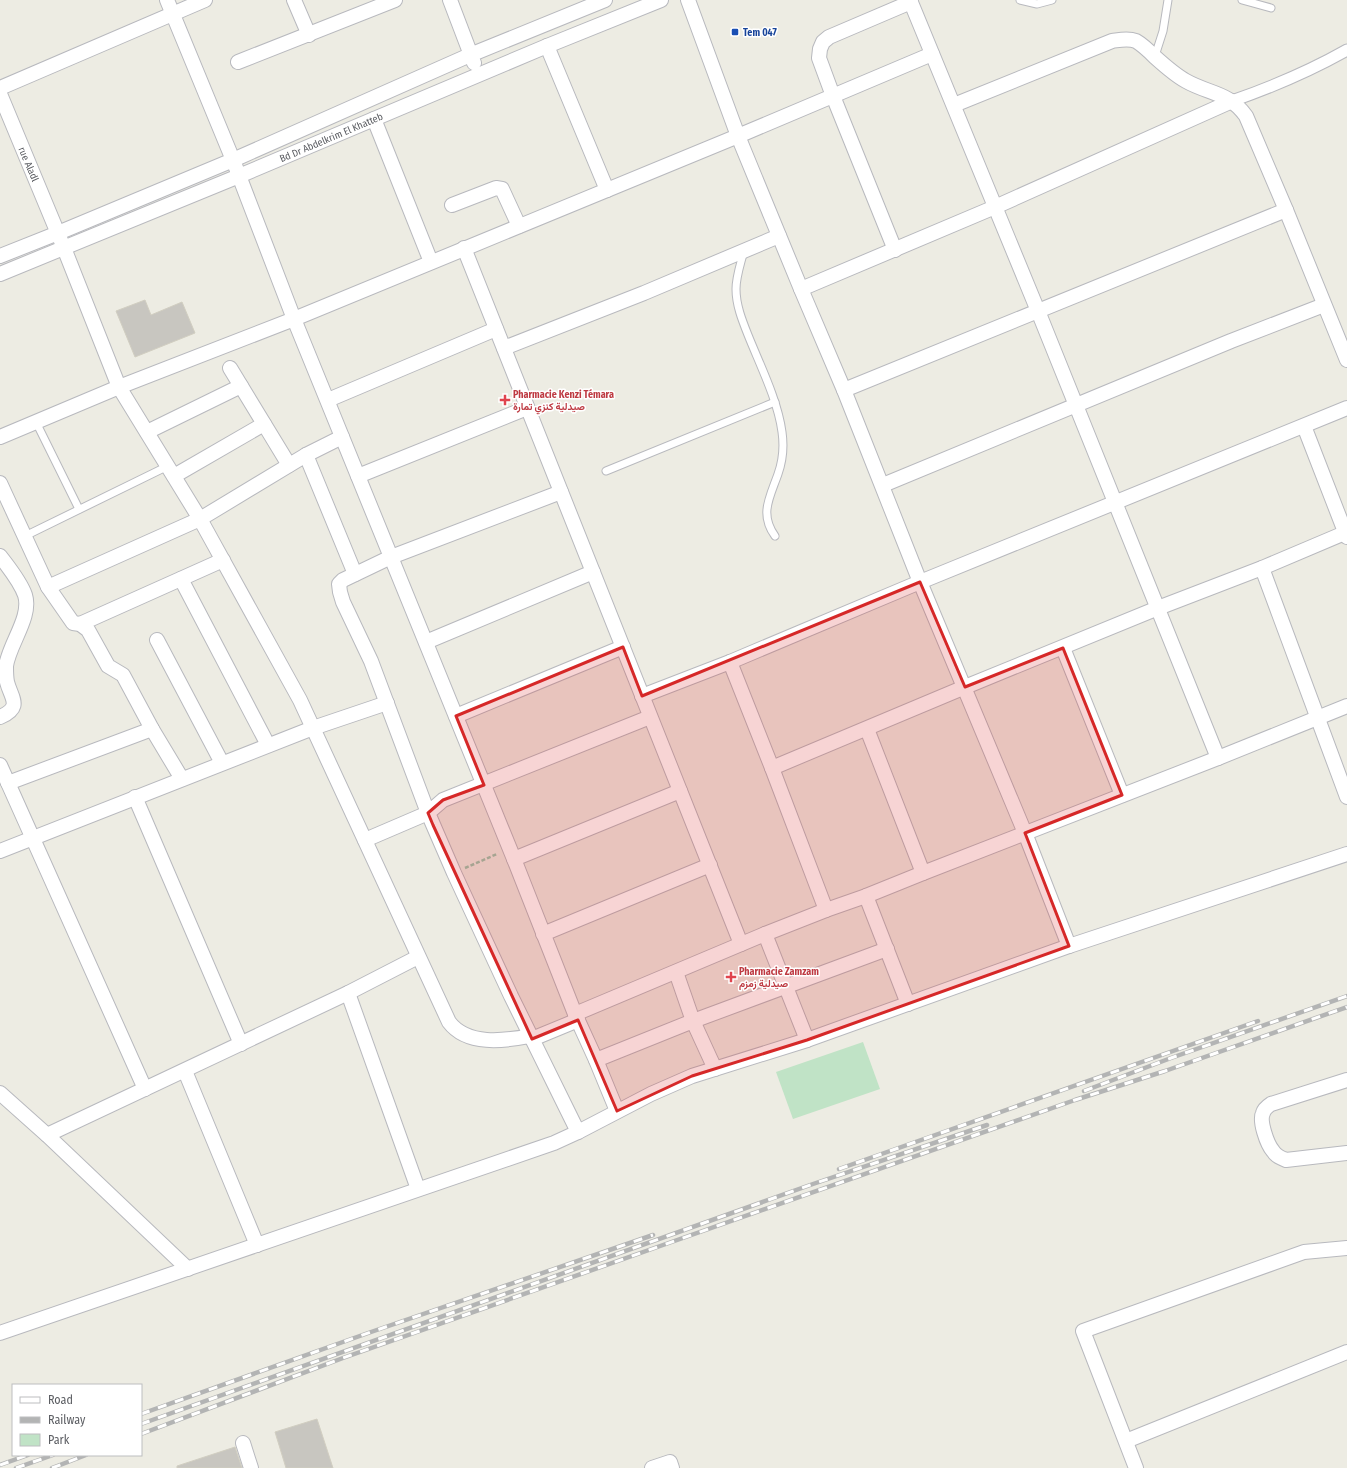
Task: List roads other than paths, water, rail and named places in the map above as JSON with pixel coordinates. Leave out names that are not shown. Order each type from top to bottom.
[{"type":"street","points":[[0,88],[170,6],[205,0]]},
{"type":"street","points":[[294,0],[309,35]]},
{"type":"street","points":[[238,62],[395,0]]},
{"type":"street","points":[[450,0],[478,74]]},
{"type":"street","points":[[0,256],[233,160],[470,55],[605,0]]},
{"type":"street","name":"Bd Dr Abdelkrim El Khatteb","points":[[0,274],[239,176],[478,74],[661,0]]},
{"type":"street","points":[[688,0],[738,136],[883,485],[920,582],[1025,833],[1069,946]]},
{"type":"street","points":[[895,250],[833,96],[820,58],[820,49],[823,42],[830,37],[910,1],[1038,311],[1218,758]]},
{"type":"street","points":[[170,6],[233,160],[294,319],[512,853],[543,934],[617,1110]]},
{"type":"street","points":[[954,105],[1112,41],[1126,39],[1136,41],[1187,82],[1221,95],[1232,101],[1240,107],[1246,116],[1347,360]]},
{"type":"street","points":[[547,46],[607,190]]},
{"type":"street","points":[[801,289],[895,250],[1232,101],[1268,88],[1315,67],[1347,50]]},
{"type":"street","points":[[0,437],[119,387],[294,319],[738,136],[932,54]]},
{"type":"street","name":"rue Aladl","points":[[0,94],[58,233],[119,387],[200,519],[300,700],[443,1010],[449,1022],[459,1032],[483,1039],[507,1040],[531,1038],[676,972],[765,934],[866,896],[1347,706]]},
{"type":"street","points":[[374,119],[432,262]]},
{"type":"street","points":[[452,205],[496,188],[502,189],[519,226]]},
{"type":"street","points":[[844,390],[1286,210]]},
{"type":"street","points":[[504,348],[644,293],[779,236]]},
{"type":"street","points":[[464,248],[741,944]]},
{"type":"street","points":[[883,485],[1231,341],[1324,305]]},
{"type":"street","points":[[328,400],[496,329]]},
{"type":"street","points":[[230,368],[289,465]]},
{"type":"street","points":[[147,432],[241,386]]},
{"type":"street","points":[[358,476],[528,408]]},
{"type":"street","points":[[642,696],[730,662],[920,582],[1347,408]]},
{"type":"street","points":[[171,471],[264,424]]},
{"type":"street","points":[[772,768],[964,687],[1063,648],[1158,608],[1346,534],[1304,426]]},
{"type":"street","points":[[48,587],[200,519],[306,455],[342,437]]},
{"type":"street","points":[[306,455],[355,574]]},
{"type":"street","points":[[0,483],[48,587],[73,623],[80,624],[88,630],[108,666],[123,675],[152,729],[182,779]]},
{"type":"street","points":[[561,492],[391,556],[343,580],[339,584],[340,592],[371,661],[428,813],[454,873],[531,1038],[578,1132]]},
{"type":"street","points":[[0,556],[12,572],[25,596],[26,612],[16,635],[6,666],[7,682],[14,699],[13,706],[10,711],[0,717]]},
{"type":"street","points":[[80,624],[223,560]]},
{"type":"street","points":[[1262,568],[1347,797]]},
{"type":"street","points":[[426,642],[593,572]]},
{"type":"street","points":[[181,579],[268,745]]},
{"type":"street","points":[[157,640],[222,763]]},
{"type":"street","points":[[456,716],[623,647]]},
{"type":"street","points":[[1063,648],[1122,795]]},
{"type":"street","points":[[730,662],[826,910]]},
{"type":"street","points":[[0,851],[268,745],[387,703]]},
{"type":"street","points":[[365,840],[428,813],[443,800],[484,785],[650,717]]},
{"type":"street","points":[[8,783],[152,729]]},
{"type":"street","points":[[867,729],[924,873]]},
{"type":"street","points":[[0,765],[145,1089]]},
{"type":"street","points":[[512,853],[680,791]]},
{"type":"street","points":[[135,797],[241,1044]]},
{"type":"street","points":[[0,1333],[531,1151],[578,1132],[617,1110],[692,1076],[808,1040],[1069,946],[1347,854]]},
{"type":"street","points":[[543,934],[710,865]]},
{"type":"street","points":[[866,896],[908,1004]]},
{"type":"street","points":[[765,934],[808,1040]]},
{"type":"street","points":[[596,1060],[887,949]]},
{"type":"street","points":[[47,1135],[348,993],[418,956]]},
{"type":"street","points":[[676,972],[693,1022],[715,1069]]},
{"type":"street","points":[[348,993],[418,1189]]},
{"type":"street","points":[[185,1071],[257,1245]]},
{"type":"street","points":[[1347,1080],[1271,1104],[1263,1112],[1261,1118],[1269,1146],[1276,1154],[1286,1160],[1347,1153]]},
{"type":"street","points":[[0,1094],[47,1135],[188,1269]]},
{"type":"street","points":[[1136,1468],[1083,1331],[1304,1252],[1347,1248]]},
{"type":"street","points":[[1126,1441],[1347,1352]]},
{"type":"street","points":[[243,1443],[251,1468]]},
{"type":"street","points":[[652,1468],[670,1462],[672,1468]]},
{"type":"lane","points":[[1020,0],[1037,4],[1052,0]]},
{"type":"lane","points":[[1155,56],[1163,31],[1168,0]]},
{"type":"lane","points":[[1242,0],[1271,8]]},
{"type":"lane","points":[[745,250],[738,270],[736,288],[738,310],[775,402],[781,425],[784,447],[778,474],[769,497],[766,518],[775,536]]},
{"type":"lane","points":[[606,471],[775,402]]},
{"type":"lane","points":[[36,422],[79,509]]},
{"type":"lane","points":[[25,536],[79,509],[171,471]]},
{"type":"railway","points":[[1084,1091],[1171,1058],[1347,996]]},
{"type":"railway","points":[[142,1434],[343,1358],[1075,1100],[1165,1071],[1347,1007]]},
{"type":"railway","points":[[839,1169],[1258,1021]]},
{"type":"railway","points":[[142,1424],[813,1184],[987,1125]]},
{"type":"railway","points":[[142,1414],[371,1332],[653,1235]]},
{"type":"railway","points":[[0,1465],[25,1456]]},
{"type":"railway","points":[[16,1468],[50,1456]]},
{"type":"railway","points":[[52,1468],[83,1456]]},
{"type":"place","name":"Tem 047","points":[[735,32]]},
{"type":"place","name":"Pharmacie Kenzi Témara صيدلية كنزي تمارة","points":[[505,400]]},
{"type":"place","name":"Pharmacie Zamzam صيدلية زمزم","points":[[731,977]]}]
